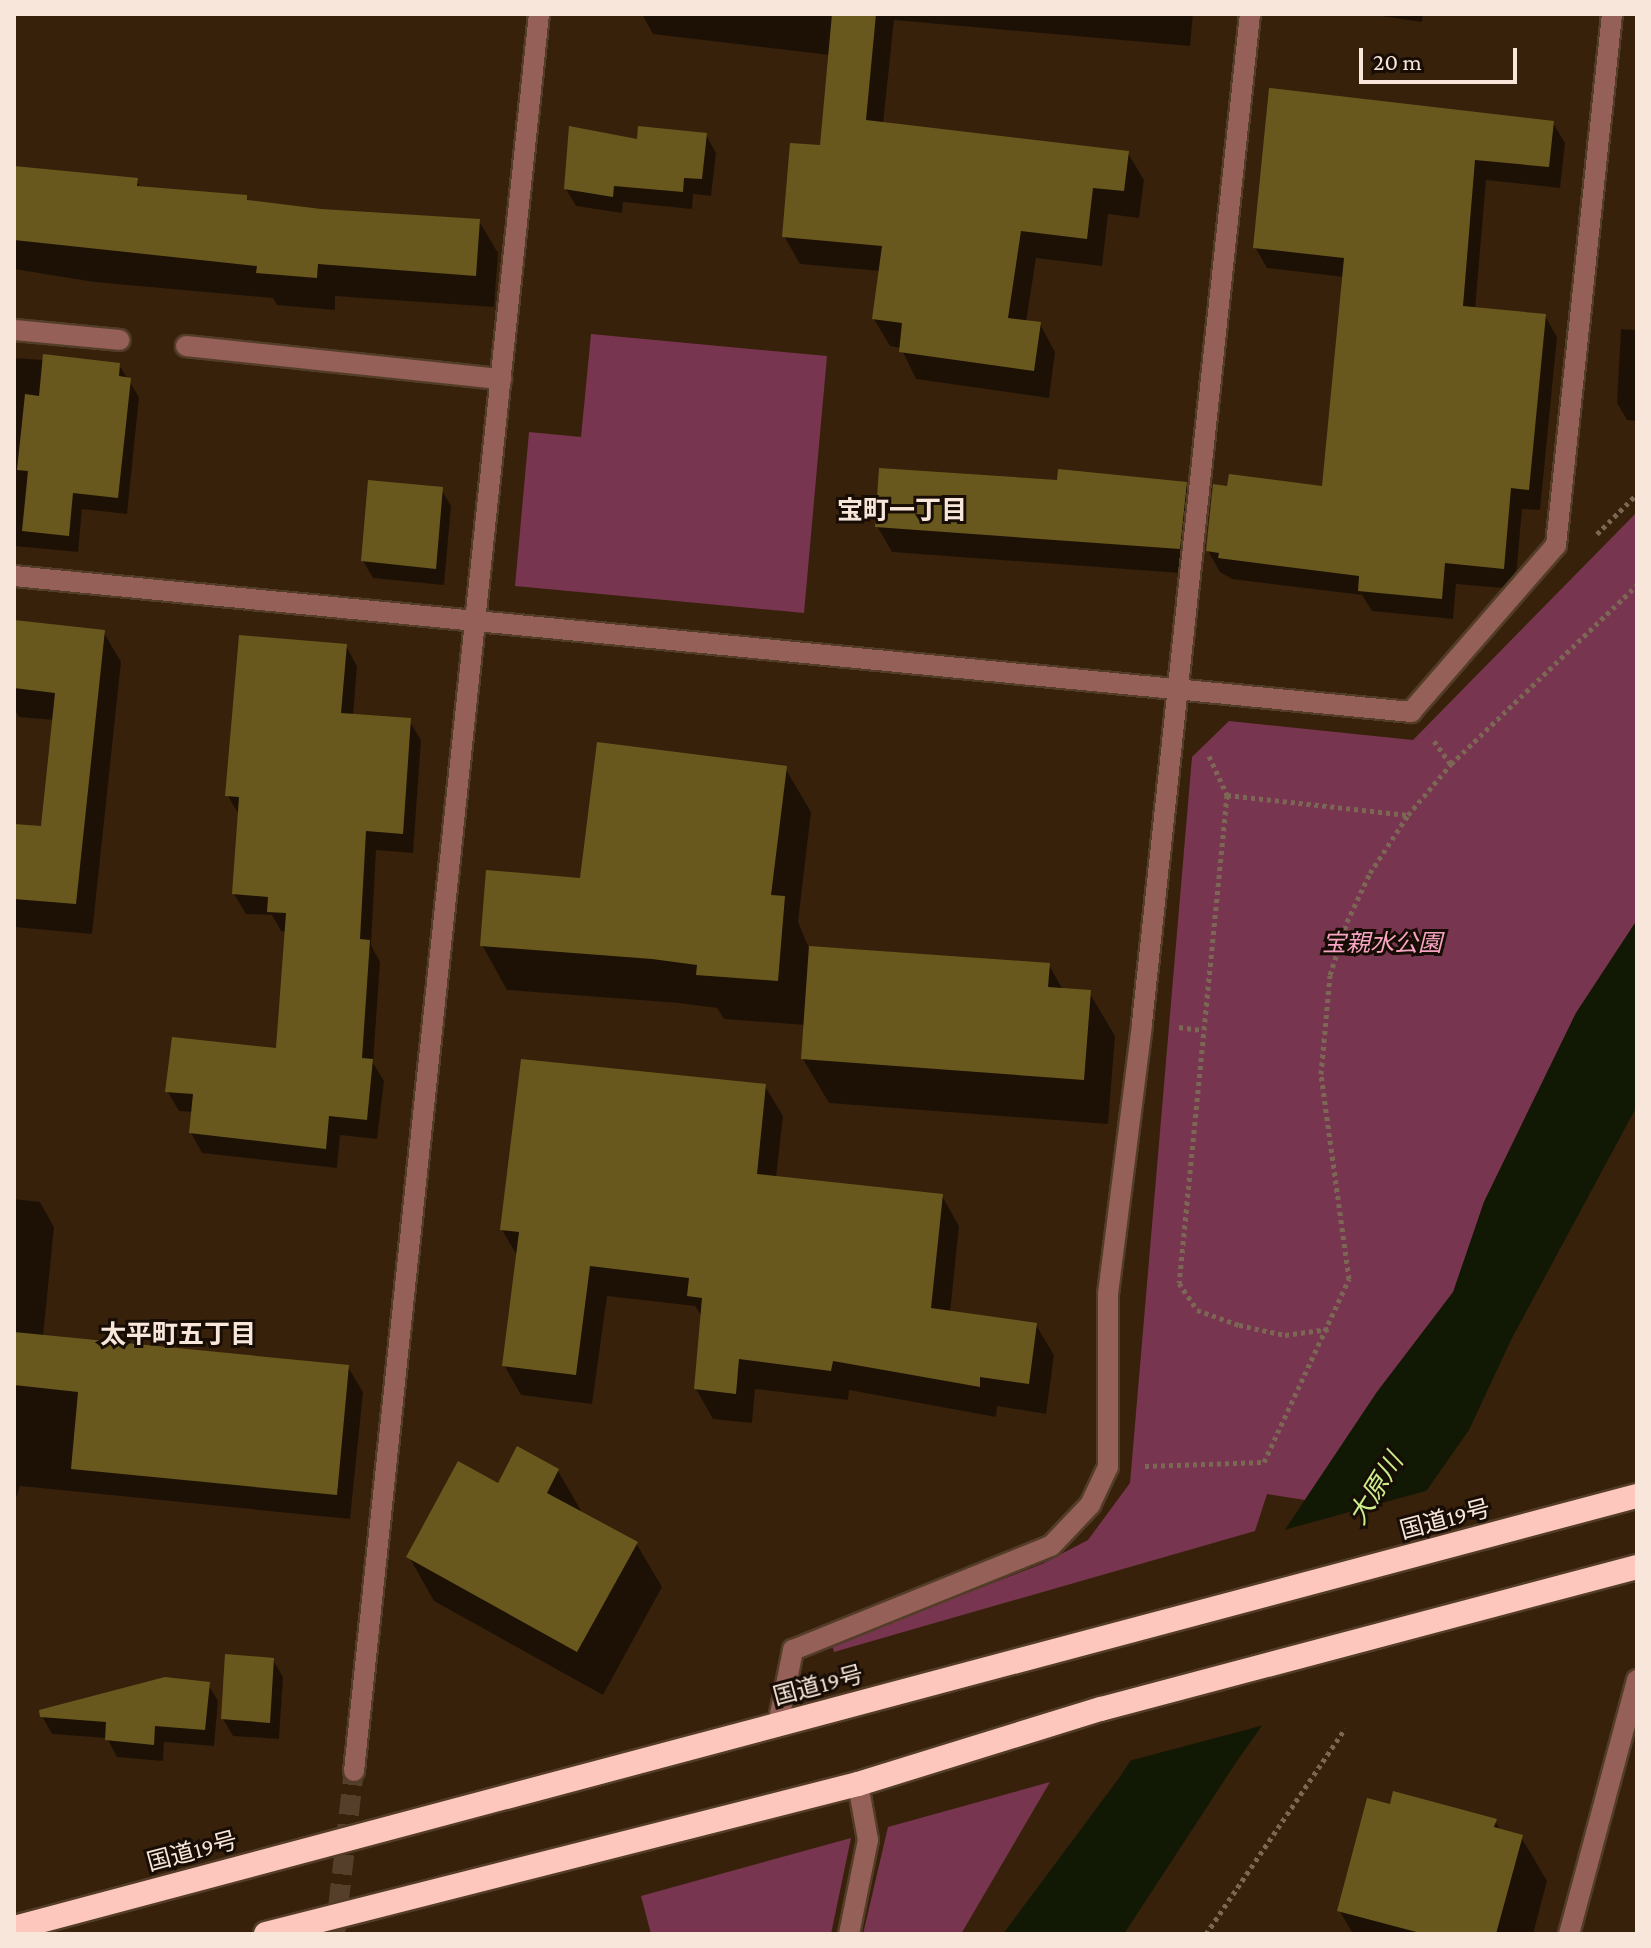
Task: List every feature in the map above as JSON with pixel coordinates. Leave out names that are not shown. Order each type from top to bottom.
[{"type":"highway","name":"国道19号","points":[[14,1928],[1637,1496]]},
{"type":"highway","points":[[266,1934],[858,1784],[1101,1709],[1637,1567]]},
{"type":"street","points":[[354,1771],[539,14]]},
{"type":"street","points":[[778,1724],[793,1650],[1051,1546],[1090,1505],[1108,1467],[1108,1294],[1179,690],[1250,14]]},
{"type":"street","points":[[14,576],[1411,712],[1556,545],[1612,14]]},
{"type":"street","points":[[14,330],[120,340]]},
{"type":"street","points":[[186,346],[501,379]]},
{"type":"street","points":[[1569,1934],[1637,1680]]},
{"type":"street","points":[[849,1934],[868,1840],[858,1784]]},
{"type":"path","points":[[1108,1467],[1264,1462],[1330,1329],[1349,1279],[1321,1074],[1330,975],[1370,873],[1408,815],[1451,764],[1637,585]]},
{"type":"path","points":[[1179,690],[1227,795],[1179,1283],[1197,1310],[1239,1325],[1285,1335],[1330,1329]]},
{"type":"path","points":[[1227,795],[1408,815]]},
{"type":"path","points":[[1206,1934],[1345,1729]]},
{"type":"green space","points":[[591,334],[827,356],[804,613],[515,586],[529,432],[581,437]]},
{"type":"green space","name":"宝親水公園","points":[[1637,512],[1637,920],[1576,1013],[1484,1202],[1454,1292],[1377,1392],[1305,1500],[1267,1494],[1255,1531],[834,1652],[832,1645],[1042,1564],[1088,1540],[1130,1483],[1192,757],[1229,721],[1413,740]]},
{"type":"green space","points":[[1050,1782],[961,1934],[863,1934],[888,1827]]},
{"type":"green space","points":[[851,1838],[831,1934],[651,1934],[641,1896]]},
{"type":"water","name":"大原川","points":[[1637,920],[1637,1106],[1512,1338],[1469,1430],[1235,1764],[1124,1934],[1003,1934],[1119,1778],[1377,1392],[1453,1292],[1484,1202],[1576,1013]]},
{"type":"pier","points":[[1433,1489],[1268,1724],[1125,1762],[1280,1531]]},
{"type":"building","points":[[832,14],[876,14],[866,120],[1129,151],[1124,191],[1093,188],[1087,239],[1021,231],[1008,318],[1041,322],[1034,371],[899,352],[902,323],[872,319],[882,246],[782,237],[790,143],[820,145]]},
{"type":"building","points":[[1269,88],[1554,121],[1549,167],[1475,160],[1463,306],[1546,314],[1529,490],[1511,488],[1504,569],[1445,563],[1442,599],[1358,591],[1359,576],[1218,558],[1219,553],[1206,551],[1213,484],[1227,486],[1229,474],[1322,486],[1344,258],[1253,248]]},
{"type":"building","points":[[569,126],[637,139],[638,126],[707,133],[702,179],[684,178],[683,192],[614,186],[613,197],[564,189]]},
{"type":"building","points":[[14,166],[138,178],[137,186],[247,195],[247,200],[321,209],[480,219],[476,276],[318,264],[317,278],[256,273],[257,266],[14,240]]},
{"type":"building","points":[[43,354],[120,363],[119,376],[131,378],[118,498],[73,493],[69,536],[22,531],[28,471],[17,470],[25,394],[39,396]]},
{"type":"building","points":[[879,468],[1057,480],[1058,469],[1187,482],[1180,549],[875,527]]},
{"type":"building","points":[[368,480],[443,487],[436,569],[361,561]]},
{"type":"building","points":[[14,620],[105,630],[76,904],[14,899],[14,824],[41,826],[55,693],[14,688]]},
{"type":"building","points":[[239,635],[347,644],[341,713],[411,718],[403,834],[366,831],[360,939],[370,940],[362,1058],[373,1059],[367,1120],[329,1116],[326,1149],[189,1133],[193,1094],[165,1092],[172,1037],[276,1048],[286,913],[267,912],[268,897],[232,894],[239,797],[225,796]]},
{"type":"building","points":[[597,742],[787,766],[771,895],[785,896],[778,981],[696,975],[697,965],[652,959],[480,946],[486,870],[580,878]]},
{"type":"building","points":[[809,946],[1050,963],[1048,987],[1091,990],[1084,1080],[801,1059]]},
{"type":"building","points":[[521,1059],[766,1084],[757,1174],[943,1194],[931,1308],[1037,1323],[1029,1384],[980,1377],[980,1387],[833,1361],[831,1371],[739,1359],[736,1394],[694,1389],[702,1298],[687,1296],[689,1278],[590,1266],[576,1375],[502,1366],[519,1232],[500,1230]]},
{"type":"building","points":[[14,1332],[349,1365],[337,1495],[71,1469],[78,1392],[14,1385]]},
{"type":"building","points":[[517,1446],[559,1469],[547,1493],[638,1542],[577,1652],[406,1557],[458,1461],[498,1483]]},
{"type":"building","points":[[225,1654],[274,1658],[270,1723],[221,1719]]},
{"type":"building","points":[[165,1677],[210,1682],[205,1730],[155,1726],[154,1745],[105,1740],[106,1722],[40,1717],[39,1710]]},
{"type":"building","points":[[1393,1791],[1497,1819],[1494,1827],[1523,1835],[1496,1934],[1424,1934],[1337,1911],[1367,1798],[1390,1804]]},
{"type":"tunnel","points":[[335,1934],[354,1771]]},
{"type":"district","name":"宝町一丁目","points":[[902,511]]},
{"type":"district","name":"太平町五丁目","points":[[178,1335]]}]
